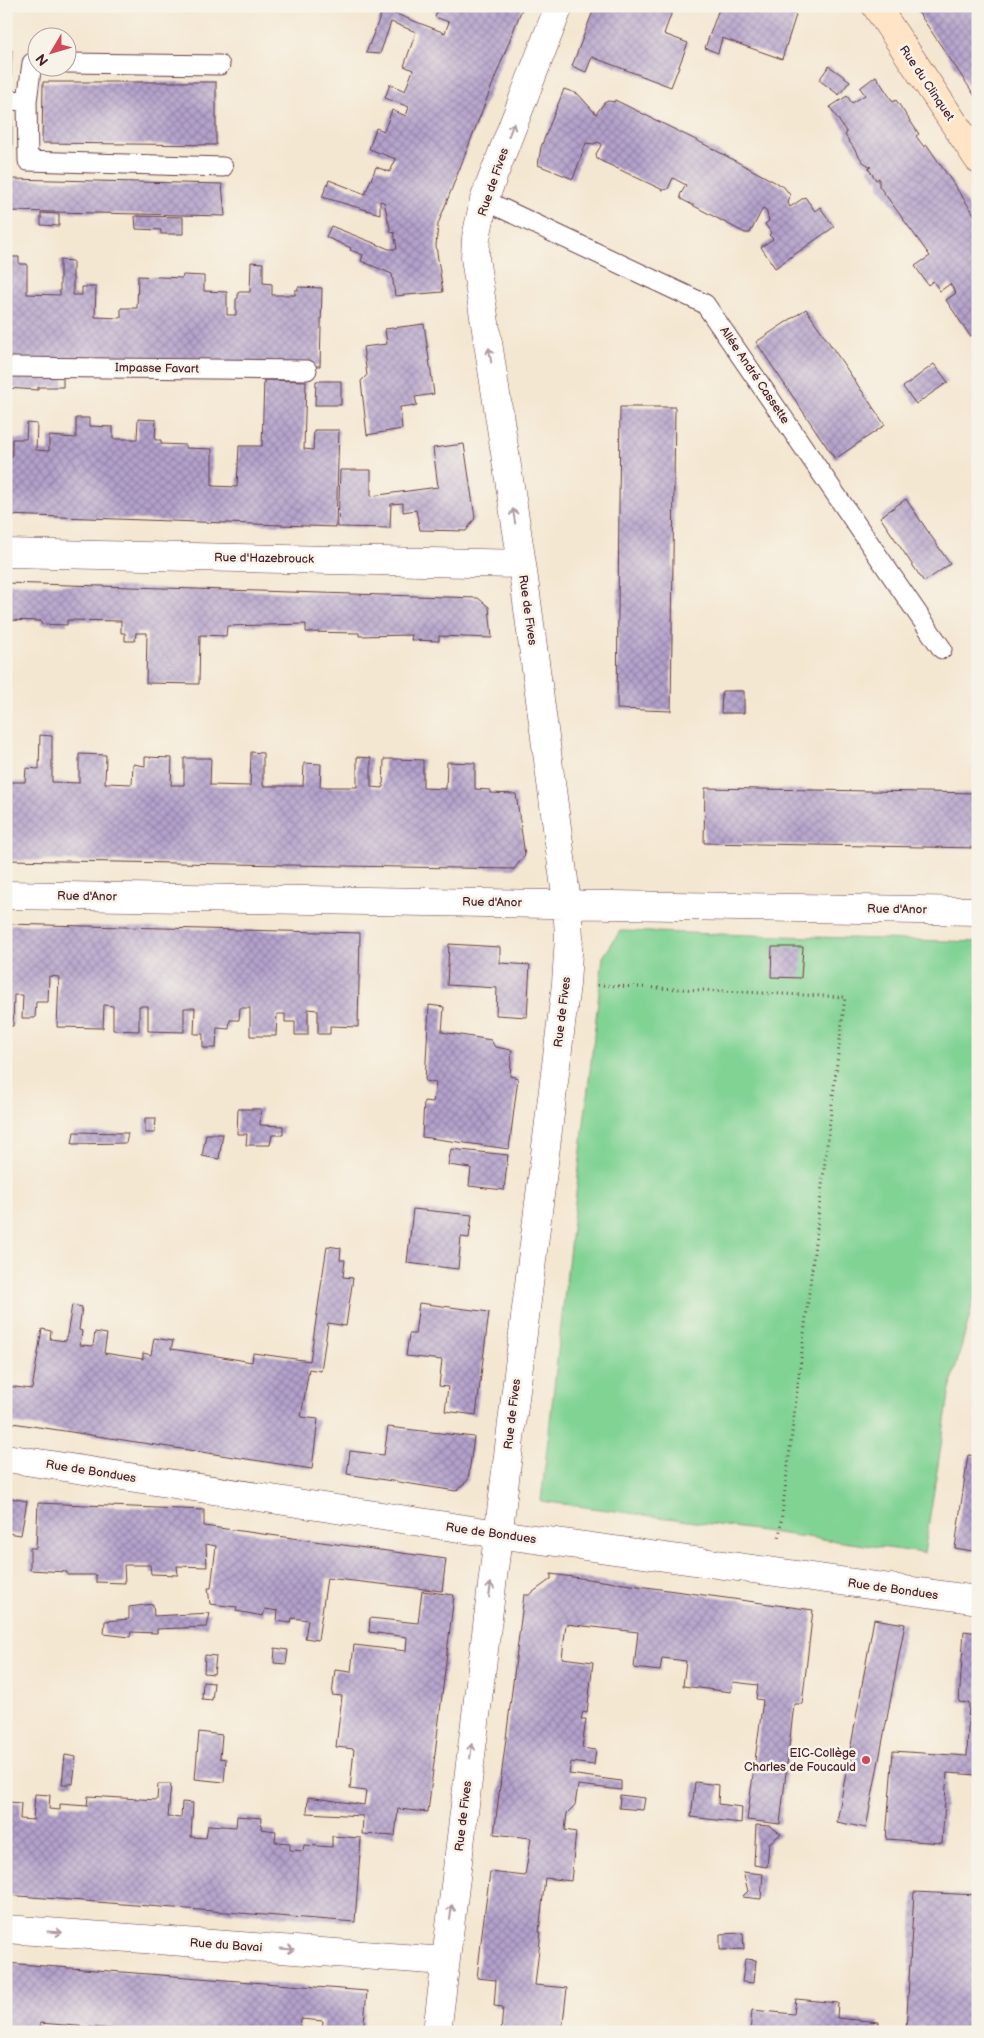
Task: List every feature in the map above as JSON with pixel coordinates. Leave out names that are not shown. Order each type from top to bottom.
[{"type":"street","name":"Rue de Fives","points":[[437,2032],[566,984],[569,937],[522,564],[476,258],[476,238],[484,200],[559,6]]},
{"type":"street","name":"Rue du Clinquet","points":[[876,6],[978,159]]},
{"type":"street","name":"Rue d'Hazebrouck","points":[[6,553],[522,564]]},
{"type":"street","name":"Rue d'Anor","points":[[6,895],[978,911]]},
{"type":"street","name":"Rue de Bondues","points":[[6,1458],[498,1534],[978,1600]]},
{"type":"street","name":"Rue du Bavai","points":[[6,1928],[445,1961]]},
{"type":"lane","points":[[78,63],[220,65]]},
{"type":"lane","points":[[30,78],[27,101],[28,161],[223,166]]},
{"type":"lane","points":[[6,100],[27,101]]},
{"type":"lane","name":"Allée André Cassette","points":[[484,200],[705,304],[942,649]]},
{"type":"lane","name":"Impasse Favart","points":[[6,367],[307,370]]},
{"type":"path","points":[[566,984],[845,997],[775,1572]]},
{"type":"green space","points":[[620,931],[978,942],[978,1284],[950,1389],[924,1553],[541,1501],[603,957]]},
{"type":"building","points":[[432,6],[523,6],[438,224],[436,246],[443,292],[395,296],[392,274],[361,261],[363,255],[326,237],[331,226],[389,249],[397,249],[394,232],[391,233],[384,202],[380,201],[380,214],[322,197],[329,180],[365,194],[376,167],[390,172],[396,159],[369,149],[376,128],[384,131],[392,110],[406,116],[409,107],[385,98],[390,84],[405,91],[413,70],[404,66],[416,32],[391,22],[380,54],[366,53],[383,9],[445,33],[449,22],[435,17],[437,12],[431,9]]},
{"type":"building","points":[[595,6],[674,6],[664,34],[688,43],[671,87],[592,57],[586,72],[572,66]]},
{"type":"building","points":[[720,6],[733,9],[733,6],[777,6],[796,15],[782,59],[722,38],[718,53],[705,48]]},
{"type":"building","points":[[914,6],[978,6],[978,101],[967,84]]},
{"type":"building","points":[[6,50],[12,50],[11,82],[6,81]]},
{"type":"building","points":[[829,66],[850,81],[839,95],[819,80]]},
{"type":"building","points":[[876,76],[893,102],[896,100],[919,134],[916,136],[924,147],[927,145],[978,220],[978,336],[976,333],[970,336],[946,300],[956,293],[950,284],[940,291],[933,281],[928,285],[915,266],[930,256],[879,186],[879,178],[876,180],[868,168],[871,167],[863,162],[845,135],[847,133],[830,107],[847,96],[852,103],[865,95],[860,88]]},
{"type":"building","points":[[43,82],[216,82],[216,145],[42,143]]},
{"type":"building","points":[[564,89],[578,94],[596,114],[604,103],[608,101],[614,102],[615,100],[700,142],[784,187],[790,195],[788,203],[790,207],[805,197],[815,211],[820,207],[834,227],[775,268],[761,247],[773,239],[769,235],[771,233],[765,224],[769,221],[766,210],[763,208],[750,233],[745,233],[681,199],[680,195],[686,185],[673,178],[668,189],[663,190],[597,159],[596,154],[602,144],[598,142],[594,144],[586,143],[573,179],[538,165],[541,147]]},
{"type":"building","points":[[6,115],[12,115],[12,145],[8,172],[6,172]]},
{"type":"building","points":[[11,179],[222,184],[225,216],[10,211]]},
{"type":"building","points":[[41,213],[59,214],[59,226],[41,225]]},
{"type":"building","points":[[135,216],[183,217],[183,234],[161,234],[161,230],[136,229]]},
{"type":"building","points":[[6,257],[19,257],[19,264],[27,264],[27,294],[60,295],[60,260],[73,261],[73,295],[82,295],[82,287],[96,287],[95,317],[121,318],[121,308],[137,308],[138,276],[182,278],[183,275],[204,276],[204,291],[227,292],[227,315],[236,315],[238,292],[250,292],[251,262],[263,263],[263,283],[272,284],[272,295],[295,295],[295,290],[298,290],[298,287],[322,288],[320,366],[6,360]]},
{"type":"building","points":[[806,309],[885,425],[835,459],[756,342]]},
{"type":"building","points":[[424,324],[434,394],[415,397],[417,405],[400,407],[402,429],[367,435],[361,381],[367,375],[363,347],[387,344],[385,329]]},
{"type":"building","points":[[934,364],[948,382],[916,404],[903,387]]},
{"type":"building","points":[[6,375],[63,376],[63,387],[38,387],[38,390],[6,388]]},
{"type":"building","points":[[264,380],[306,381],[304,449],[313,450],[314,430],[339,430],[336,527],[6,515],[6,457],[12,457],[12,439],[26,439],[27,423],[37,424],[36,450],[49,451],[49,436],[76,438],[76,418],[89,418],[89,426],[113,427],[113,439],[137,439],[138,419],[156,420],[155,440],[161,440],[161,444],[186,445],[186,448],[212,449],[212,486],[237,487],[239,446],[262,446]]},
{"type":"building","points":[[316,381],[341,381],[341,405],[315,405]]},
{"type":"building","points":[[620,407],[675,407],[671,711],[617,709]]},
{"type":"building","points":[[464,444],[475,518],[466,531],[420,530],[416,510],[403,512],[403,503],[391,504],[390,528],[338,527],[340,470],[371,470],[371,496],[438,487],[433,448]]},
{"type":"building","points":[[906,499],[950,564],[924,582],[880,517]]},
{"type":"building","points":[[6,583],[478,598],[489,607],[492,638],[439,636],[439,641],[411,640],[412,635],[359,636],[359,633],[306,632],[306,624],[227,626],[226,636],[200,635],[199,684],[146,683],[147,633],[136,633],[135,641],[125,641],[125,633],[121,633],[121,621],[67,620],[67,625],[41,624],[41,621],[6,620]]},
{"type":"building","points":[[722,691],[744,691],[744,713],[721,713]]},
{"type":"building","points":[[40,735],[52,736],[52,782],[79,783],[79,754],[106,755],[105,783],[132,784],[133,764],[145,766],[145,757],[172,758],[171,785],[184,785],[184,758],[211,758],[210,785],[250,786],[251,752],[263,753],[263,786],[303,786],[304,763],[321,764],[320,787],[357,787],[357,757],[371,758],[371,787],[383,788],[384,759],[396,759],[423,760],[423,788],[446,789],[447,762],[475,763],[475,789],[490,790],[490,793],[516,794],[525,855],[514,869],[6,860],[6,782],[25,782],[26,768],[39,769]]},
{"type":"building","points":[[705,788],[978,793],[978,848],[704,843]]},
{"type":"building","points":[[6,924],[360,933],[358,1027],[330,1026],[330,1034],[318,1034],[318,1010],[308,1009],[308,1035],[295,1035],[295,1022],[285,1022],[285,1014],[277,1014],[276,1036],[250,1036],[250,1008],[240,1008],[239,1020],[230,1020],[229,1029],[217,1028],[216,1048],[203,1048],[203,1034],[194,1034],[195,1008],[184,1008],[184,1032],[148,1031],[148,1006],[139,1006],[139,1031],[113,1030],[113,1006],[104,1005],[103,1028],[57,1027],[59,977],[49,976],[48,1002],[36,1002],[35,1018],[22,1018],[23,995],[14,995],[13,1026],[6,1026]]},
{"type":"building","points":[[449,944],[500,947],[500,963],[530,965],[527,1017],[496,1015],[497,988],[447,985]]},
{"type":"building","points":[[772,947],[803,947],[801,978],[771,977]]},
{"type":"building","points":[[429,1005],[444,1007],[442,1032],[491,1040],[495,1047],[512,1050],[510,1076],[518,1078],[509,1149],[422,1137],[424,1101],[433,1102],[436,1083],[425,1081]]},
{"type":"building","points":[[238,1109],[261,1109],[260,1125],[283,1126],[283,1135],[272,1135],[270,1145],[246,1145],[247,1134],[237,1134]]},
{"type":"building","points":[[145,1118],[156,1118],[155,1133],[145,1133]]},
{"type":"building","points":[[74,1132],[128,1133],[126,1143],[72,1144]]},
{"type":"building","points":[[206,1134],[223,1134],[219,1159],[202,1156]]},
{"type":"building","points":[[451,1149],[508,1155],[504,1190],[469,1186],[471,1168],[448,1165]]},
{"type":"building","points":[[413,1209],[472,1215],[469,1238],[461,1237],[458,1269],[407,1263]]},
{"type":"building","points":[[327,1246],[341,1248],[340,1260],[345,1260],[343,1277],[353,1278],[346,1326],[328,1323],[321,1371],[309,1369],[301,1417],[318,1419],[312,1469],[6,1422],[6,1386],[32,1389],[42,1329],[51,1331],[50,1339],[66,1341],[72,1305],[82,1307],[79,1330],[82,1331],[80,1345],[93,1346],[95,1332],[107,1334],[104,1353],[143,1359],[143,1353],[151,1355],[154,1338],[173,1341],[171,1349],[252,1362],[253,1353],[310,1361]]},
{"type":"building","points":[[419,1303],[489,1312],[476,1415],[445,1411],[448,1387],[439,1386],[442,1360],[406,1356],[409,1334],[415,1334]]},
{"type":"building","points":[[388,1427],[474,1437],[468,1480],[456,1491],[347,1474],[350,1451],[384,1455]]},
{"type":"building","points":[[968,1455],[978,1456],[978,1552],[955,1548]]},
{"type":"building","points":[[6,1497],[27,1501],[21,1535],[6,1533]]},
{"type":"building","points":[[38,1503],[204,1510],[204,1526],[446,1559],[442,1591],[327,1578],[318,1640],[305,1638],[308,1620],[292,1618],[291,1623],[277,1621],[278,1611],[265,1609],[263,1616],[236,1611],[237,1607],[210,1604],[208,1588],[211,1588],[216,1546],[206,1544],[207,1567],[177,1566],[178,1575],[151,1574],[150,1565],[124,1565],[125,1583],[96,1582],[96,1575],[67,1575],[67,1572],[30,1570],[30,1548],[36,1548]]},
{"type":"building","points":[[551,1574],[813,1610],[802,1704],[794,1704],[780,1824],[747,1820],[763,1700],[756,1699],[758,1685],[733,1682],[731,1692],[683,1686],[686,1661],[662,1658],[660,1671],[634,1668],[638,1632],[566,1624],[562,1658],[593,1662],[587,1713],[583,1712],[581,1719],[586,1719],[582,1748],[596,1750],[594,1765],[571,1762],[569,1774],[621,1781],[621,1790],[578,1785],[575,1805],[567,1813],[565,1830],[576,1832],[571,1881],[545,1878],[535,1985],[567,1988],[562,2032],[501,2032],[503,2007],[494,2006],[496,1980],[477,1978],[490,1872],[525,1876],[531,1838],[494,1834],[524,1595],[529,1595],[551,1579]]},
{"type":"building","points":[[422,1591],[454,1595],[428,1812],[398,1809],[395,1836],[362,1834],[363,1816],[307,1813],[308,1797],[364,1805],[366,1791],[350,1789],[354,1749],[336,1747],[342,1696],[332,1695],[335,1670],[351,1672],[354,1645],[406,1651],[407,1637],[369,1632],[370,1618],[418,1623]]},
{"type":"building","points":[[153,1604],[154,1616],[210,1613],[207,1627],[157,1629],[157,1633],[131,1632],[130,1637],[104,1634],[105,1621],[129,1619],[129,1607]]},
{"type":"building","points":[[874,1619],[905,1624],[866,1828],[837,1822]]},
{"type":"building","points":[[964,1631],[978,1633],[978,1775],[947,1773],[942,1843],[886,1839],[893,1751],[967,1756],[969,1703],[959,1702]]},
{"type":"building","points":[[275,1648],[288,1650],[286,1664],[274,1663]]},
{"type":"building","points":[[205,1655],[216,1656],[214,1674],[204,1673]]},
{"type":"building","points":[[203,1682],[214,1683],[212,1700],[202,1699]]},
{"type":"building","points":[[199,1732],[222,1735],[220,1758],[226,1759],[224,1782],[195,1779]]},
{"type":"building","points":[[65,1755],[76,1757],[73,1784],[62,1784]]},
{"type":"building","points":[[695,1782],[719,1785],[718,1804],[742,1807],[741,1823],[691,1817]]},
{"type":"building","points":[[158,1784],[171,1784],[168,1817],[181,1818],[182,1802],[193,1803],[191,1837],[206,1838],[208,1825],[236,1827],[237,1816],[262,1818],[261,1829],[276,1831],[275,1842],[290,1843],[290,1850],[303,1851],[304,1845],[332,1847],[332,1836],[361,1838],[355,1922],[6,1895],[6,1832],[9,1802],[21,1803],[20,1819],[33,1820],[35,1794],[50,1795],[49,1809],[60,1810],[60,1804],[87,1806],[88,1796],[157,1800]]},
{"type":"building","points":[[620,1795],[645,1798],[643,1810],[619,1808]]},
{"type":"building","points":[[756,1825],[770,1826],[781,1834],[769,1843],[767,1867],[754,1865]]},
{"type":"building","points":[[743,1872],[763,1874],[761,1899],[742,1897],[748,1891]]},
{"type":"building","points":[[914,1892],[978,1895],[978,2032],[906,2032]]},
{"type":"building","points":[[743,1933],[744,1949],[720,1950],[720,1934]]},
{"type":"building","points":[[745,1959],[756,1960],[754,1983],[742,1982]]},
{"type":"building","points":[[6,1963],[367,1991],[363,2032],[322,2032],[323,2021],[301,2019],[299,2032],[112,2032],[113,2029],[40,2023],[40,2032],[6,2032]]},
{"type":"building","points":[[796,1999],[838,2003],[837,2018],[879,2022],[878,2032],[750,2032],[752,2010],[794,2014]]},
{"type":"place","name":"EIC-Collège Charles de Foucauld","points":[[866,1760]]}]
